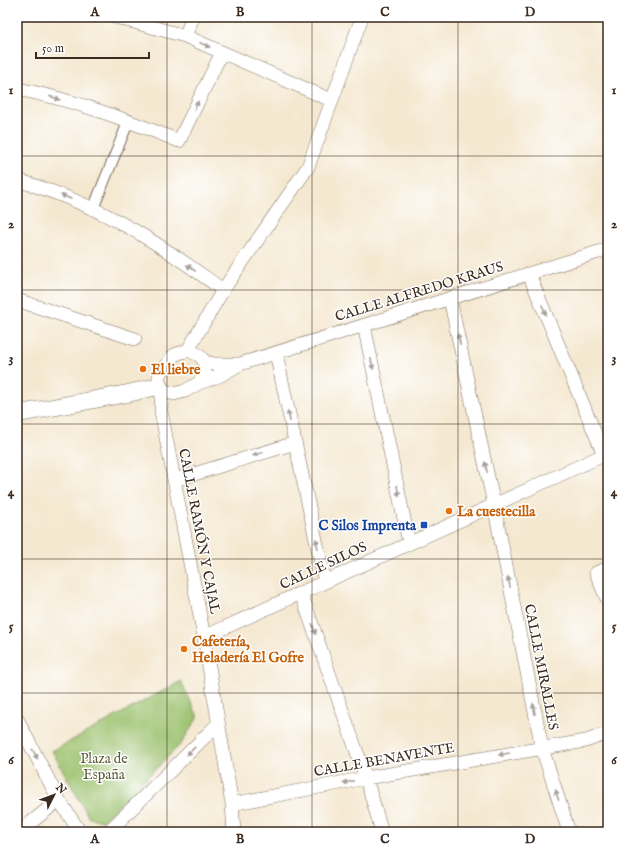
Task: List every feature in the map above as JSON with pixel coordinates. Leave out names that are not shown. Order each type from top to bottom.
[{"type":"street","points":[[115,17],[185,36],[331,100]]},
{"type":"street","points":[[185,36],[193,17]]},
{"type":"street","points":[[160,388],[159,374],[174,355],[188,350],[223,290],[308,167],[362,17]]},
{"type":"street","points":[[17,89],[38,93],[129,120],[179,141],[222,52]]},
{"type":"street","points":[[93,208],[129,120]]},
{"type":"street","points":[[17,180],[44,188],[93,208],[151,240],[223,290]]},
{"type":"street","name":"CALLE ALFREDO KRAUS","points":[[240,364],[608,249]]},
{"type":"street","points":[[529,274],[606,454]]},
{"type":"street","name":"CALLE MIRALLES","points":[[450,298],[494,505],[542,748],[569,832]]},
{"type":"street","points":[[17,300],[135,340]]},
{"type":"street","points":[[364,325],[409,543]]},
{"type":"street","points":[[188,350],[199,356],[205,362],[215,364],[240,364]]},
{"type":"street","points":[[276,353],[325,582]]},
{"type":"street","points":[[198,383],[205,373],[205,362]]},
{"type":"street","points":[[17,414],[160,388],[174,394],[185,391],[198,383],[218,376],[240,364]]},
{"type":"street","name":"CALLE RAMÓN Y CAJAL","points":[[160,388],[161,411],[204,637],[232,804],[234,832]]},
{"type":"street","points":[[174,480],[295,443]]},
{"type":"street","name":"CALLE SILOS","points":[[204,637],[606,454]]},
{"type":"street","points":[[608,568],[596,573],[608,601]]},
{"type":"street","points":[[301,593],[366,778],[382,832]]},
{"type":"street","points":[[17,719],[60,800],[80,832]]},
{"type":"street","points":[[108,832],[218,724]]},
{"type":"street","name":"CALLE BENAVENTE","points":[[232,804],[366,778],[586,741],[608,733]]},
{"type":"street","points":[[19,832],[60,800]]},
{"type":"green space","name":"Plaza de España","points":[[181,681],[198,717],[181,744],[103,821],[89,818],[52,751]]},
{"type":"place","name":"El liebre","points":[[143,369]]},
{"type":"place","name":"La cuestecilla","points":[[449,511]]},
{"type":"place","name":"C Silos Imprenta","points":[[424,525]]},
{"type":"place","name":"Cafetería, Heladería El Gofre","points":[[184,649]]}]
